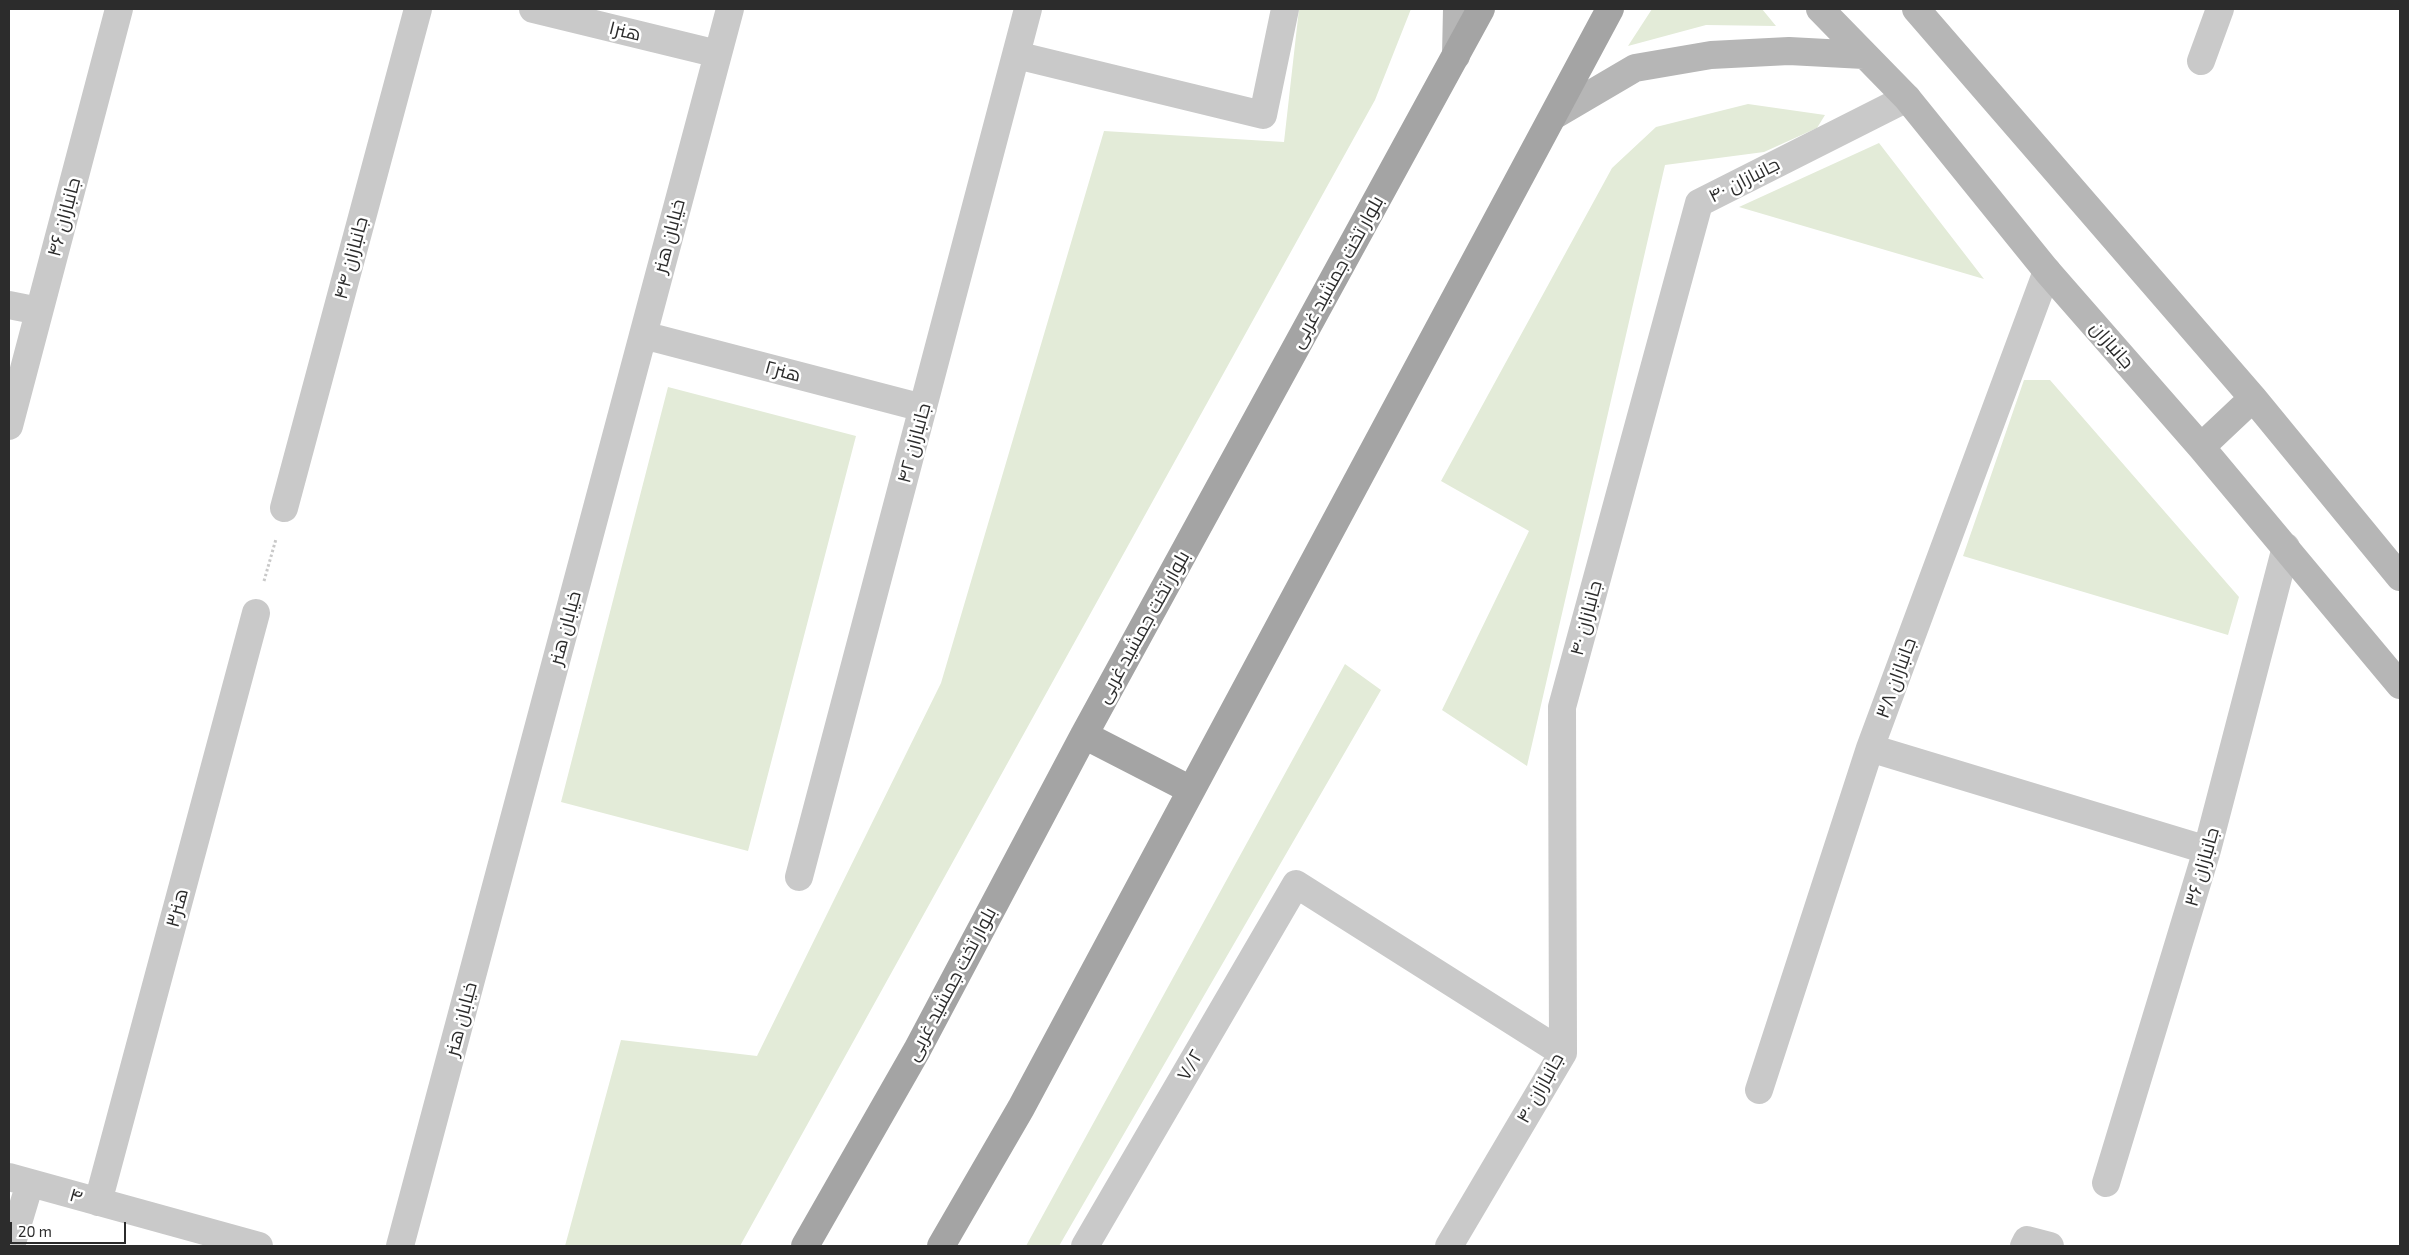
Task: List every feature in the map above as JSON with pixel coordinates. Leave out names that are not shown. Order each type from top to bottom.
[{"type":"main road","name":"بلوار تخت جمشید غربی","points":[[805,1246],[917,1050],[1084,735],[1481,9]]},
{"type":"main road","points":[[941,1246],[1021,1108],[1555,116],[1610,9]]},
{"type":"main road","points":[[1084,735],[1191,790]]},
{"type":"street","name":"۴۶ جانبازان","points":[[9,426],[119,9]]},
{"type":"street","name":"۴۴ جانبازان","points":[[284,508],[418,9]]},
{"type":"street","name":"هنر۱","points":[[533,9],[718,54]]},
{"type":"street","name":"خیابان هنر","points":[[400,1246],[730,9]]},
{"type":"street","name":"۴۲ جانبازان","points":[[799,877],[1028,9]]},
{"type":"street","points":[[1016,55],[1263,116],[1285,9]]},
{"type":"street","points":[[1456,56],[1457,9]]},
{"type":"street","name":"جانبازان","points":[[1820,9],[1907,98],[2047,271],[2201,447],[2400,685]]},
{"type":"street","points":[[1916,9],[2253,398],[2400,577]]},
{"type":"street","points":[[2201,61],[2220,9]]},
{"type":"street","points":[[1555,116],[1635,68],[1711,55],[1789,51],[1864,55]]},
{"type":"street","name":"۴۰ جانبازان","points":[[1449,1246],[1563,1053],[1562,707],[1699,203],[1907,98]]},
{"type":"street","name":"۳۸ جانبازان","points":[[1759,1090],[1870,748],[2047,271]]},
{"type":"street","points":[[9,305],[39,311]]},
{"type":"street","name":"هنر۲","points":[[643,335],[923,408]]},
{"type":"street","points":[[2201,447],[2253,398]]},
{"type":"street","name":"۳۶ جانبازان","points":[[2106,1183],[2207,850],[2286,547]]},
{"type":"street","name":"هنر۳","points":[[98,1202],[256,613]]},
{"type":"street","points":[[1870,748],[2207,850]]},
{"type":"street","name":"۷/۲","points":[[1085,1246],[1296,884],[1563,1053]]},
{"type":"street","points":[[11,1246],[20,1180]]},
{"type":"street","name":"۴","points":[[20,1180],[259,1246]]},
{"type":"path","points":[[256,613],[284,508]]},
{"type":"green space","points":[[1299,9],[1411,9],[1375,100],[740,1246],[565,1246],[621,1040],[757,1056],[941,683],[1104,131],[1284,142]]},
{"type":"green space","points":[[1652,9],[1762,9],[1776,26],[1706,25],[1628,46]]},
{"type":"green space","points":[[1748,104],[1825,115],[1817,128],[1764,152],[1665,165],[1527,766],[1442,710],[1529,531],[1441,481],[1612,168],[1656,127]]},
{"type":"green space","points":[[1879,143],[1984,279],[1739,207]]},
{"type":"green space","points":[[2024,380],[2050,380],[2239,597],[2228,635],[1963,556]]},
{"type":"green space","points":[[668,387],[856,436],[748,851],[561,802]]},
{"type":"green space","points":[[1345,664],[1381,690],[1059,1246],[1026,1246]]}]
